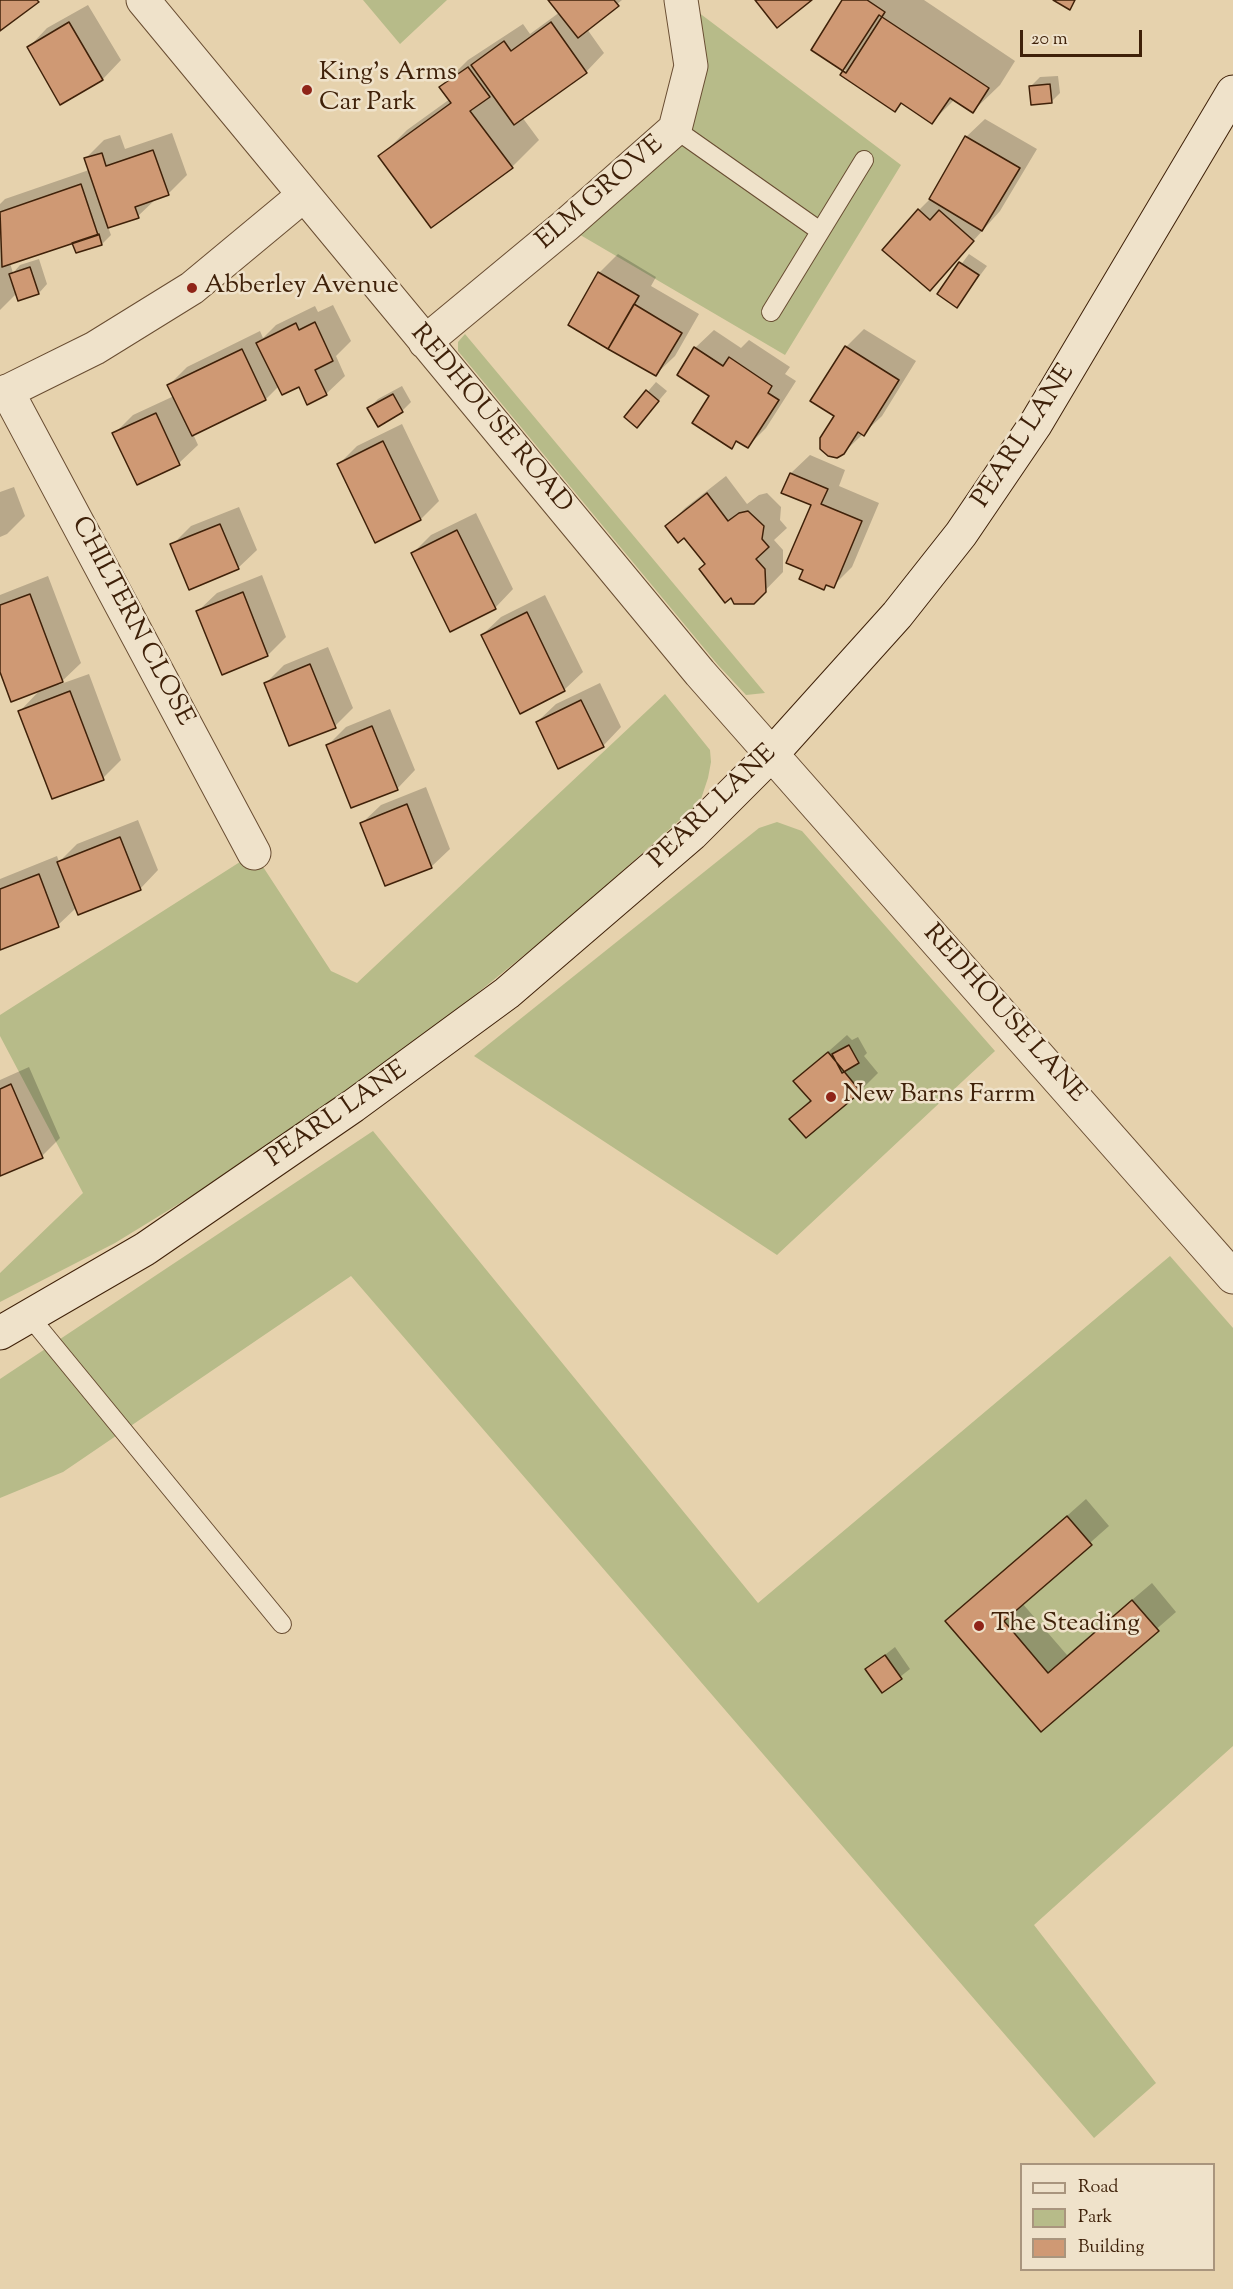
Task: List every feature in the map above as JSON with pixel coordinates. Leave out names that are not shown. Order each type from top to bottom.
[{"type":"street","name":"REDHOUSE ROAD","points":[[143,0],[425,342],[771,755]]},
{"type":"street","name":"ELM GROVE","points":[[425,342],[565,226],[675,129],[691,66],[681,0]]},
{"type":"street","name":"PEARL LANE","points":[[0,1333],[203,1211],[507,993],[692,834],[771,755],[897,615],[961,534],[1035,425],[1233,92]]},
{"type":"street","points":[[4,393],[95,348],[192,288],[304,195]]},
{"type":"street","name":"CHILTERN CLOSE","points":[[4,393],[254,853]]},
{"type":"street","name":"REDHOUSE LANE","points":[[771,755],[1035,1050],[1233,1276]]},
{"type":"lane","points":[[675,129],[820,231]]},
{"type":"lane","points":[[771,312],[864,160]]},
{"type":"lane","points":[[30,1317],[282,1624]]},
{"type":"green space","points":[[363,0],[447,0],[400,44]]},
{"type":"green space","points":[[682,0],[901,165],[785,355],[565,226],[675,129]]},
{"type":"green space","points":[[465,334],[765,693],[746,695],[718,665],[458,351],[458,342]]},
{"type":"green space","points":[[665,694],[710,750],[711,762],[708,778],[700,802],[565,922],[433,1029],[247,1162],[115,1243],[0,1302],[0,1273],[83,1193],[0,1036],[0,1015],[254,853],[331,971],[357,983]]},
{"type":"green space","points":[[777,822],[802,831],[995,1051],[777,1255],[474,1056],[759,828]]},
{"type":"green space","points":[[373,1131],[758,1603],[1170,1256],[1233,1328],[1233,1746],[1034,1925],[1156,2083],[1094,2138],[351,1276],[63,1472],[0,1498],[0,1379]]},
{"type":"building","points":[[0,0],[37,0],[39,2],[0,31]]},
{"type":"building","points":[[548,0],[614,0],[619,6],[578,38]]},
{"type":"building","points":[[755,0],[812,0],[777,28]]},
{"type":"building","points":[[842,0],[867,0],[885,12],[846,73],[811,50]]},
{"type":"building","points":[[1053,0],[1075,0],[1070,10]]},
{"type":"building","points":[[879,15],[989,88],[973,113],[950,98],[932,124],[901,103],[895,112],[840,75]]},
{"type":"building","points":[[69,22],[103,80],[60,105],[27,47]]},
{"type":"building","points":[[551,22],[587,73],[514,125],[471,65],[504,41],[511,51]]},
{"type":"building","points":[[468,67],[490,97],[470,111],[513,168],[431,228],[378,156],[451,103],[439,87]]},
{"type":"building","points":[[1050,84],[1052,103],[1031,105],[1029,86]]},
{"type":"building","points":[[965,136],[1020,168],[982,231],[929,199]]},
{"type":"building","points":[[153,150],[169,195],[135,207],[139,218],[108,228],[84,158],[102,153],[106,166]]},
{"type":"building","points":[[81,184],[98,235],[2,267],[0,212]]},
{"type":"building","points":[[918,209],[930,220],[939,210],[974,241],[930,291],[882,250]]},
{"type":"building","points":[[99,234],[102,245],[76,253],[72,243]]},
{"type":"building","points":[[959,262],[979,275],[957,308],[937,294]]},
{"type":"building","points":[[30,267],[39,294],[18,301],[9,274]]},
{"type":"building","points":[[598,272],[639,296],[608,349],[568,325]]},
{"type":"building","points":[[634,304],[682,333],[656,376],[608,349]]},
{"type":"building","points":[[315,322],[333,361],[315,370],[327,395],[307,405],[299,387],[282,395],[256,343],[296,323],[299,330]]},
{"type":"building","points":[[845,346],[899,380],[864,436],[858,432],[844,454],[837,458],[828,456],[820,449],[820,438],[834,416],[810,401]]},
{"type":"building","points":[[694,347],[723,366],[729,357],[772,386],[768,393],[779,400],[748,448],[736,441],[732,449],[692,423],[709,396],[677,375]]},
{"type":"building","points":[[242,349],[266,400],[192,436],[167,385]]},
{"type":"building","points":[[646,390],[659,401],[637,428],[624,417]]},
{"type":"building","points":[[393,394],[403,412],[378,427],[367,408]]},
{"type":"building","points":[[156,413],[180,465],[137,485],[112,433]]},
{"type":"building","points":[[383,441],[421,520],[375,543],[337,464]]},
{"type":"building","points":[[790,473],[828,489],[821,504],[862,521],[834,588],[826,585],[824,590],[799,579],[803,570],[786,563],[811,505],[781,493]]},
{"type":"building","points":[[707,493],[728,521],[739,513],[748,511],[764,526],[762,539],[769,547],[756,559],[765,569],[766,592],[754,604],[734,604],[731,598],[725,603],[699,569],[705,564],[684,538],[678,543],[665,526]]},
{"type":"building","points":[[220,524],[239,569],[189,590],[170,544]]},
{"type":"building","points":[[457,530],[496,609],[450,632],[411,553]]},
{"type":"building","points":[[243,592],[268,656],[222,675],[196,611]]},
{"type":"building","points":[[30,594],[63,682],[11,702],[0,672],[0,605]]},
{"type":"building","points":[[527,612],[565,691],[520,714],[481,635]]},
{"type":"building","points":[[310,664],[336,728],[289,746],[264,683]]},
{"type":"building","points":[[70,691],[104,780],[52,799],[18,711]]},
{"type":"building","points":[[581,700],[604,747],[558,769],[536,722]]},
{"type":"building","points":[[372,726],[398,790],[351,808],[326,745]]},
{"type":"building","points":[[407,804],[432,868],[385,886],[360,823]]},
{"type":"building","points":[[120,837],[141,890],[78,915],[57,862]]},
{"type":"building","points":[[39,874],[59,927],[0,950],[0,889]]},
{"type":"building","points":[[849,1045],[859,1063],[842,1073],[832,1054]]},
{"type":"building","name":"New Barns Farrm","points":[[828,1052],[861,1092],[806,1138],[789,1119],[811,1101],[793,1081]]},
{"type":"building","points":[[11,1084],[43,1158],[0,1176],[0,1089]]},
{"type":"building","name":"The Steading","points":[[1067,1516],[1092,1545],[1004,1621],[1048,1673],[1132,1600],[1159,1631],[1041,1732],[945,1621]]},
{"type":"building","points":[[885,1655],[902,1679],[882,1693],[865,1669]]},
{"type":"place","name":"King's Arms Car Park","points":[[307,90]]},
{"type":"place","name":"Abberley Avenue","points":[[192,288]]},
{"type":"place","name":"New Barns Farrm","points":[[831,1097]]},
{"type":"place","name":"The Steading","points":[[979,1626]]}]
